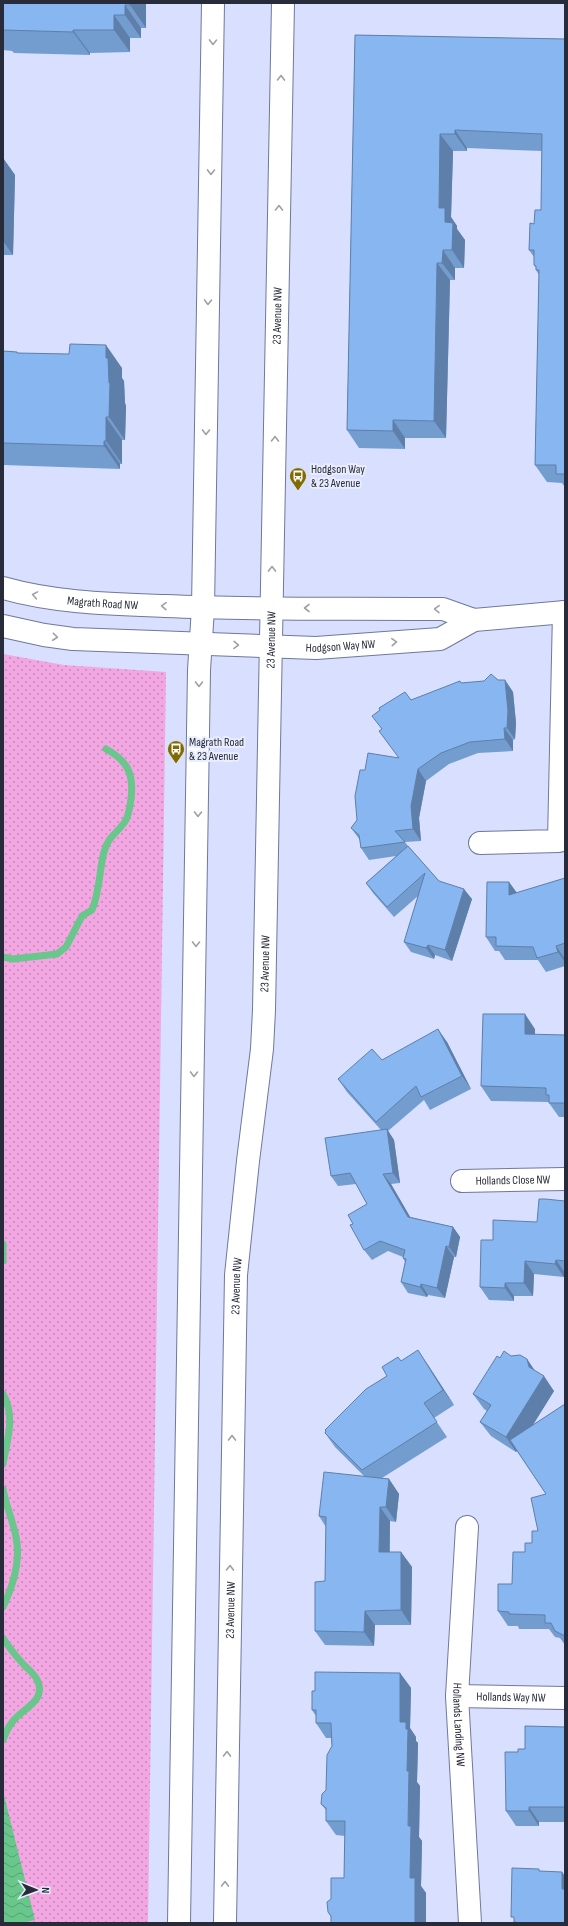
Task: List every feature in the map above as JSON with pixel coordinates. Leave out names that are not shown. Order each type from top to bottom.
[{"type":"main road","points":[[179,1923],[199,670],[202,645],[203,608],[214,3]]},
{"type":"main road","name":"23 Avenue NW","points":[[224,1923],[236,1275],[262,1048],[283,3]]},
{"type":"main road","name":"Magrath Road NW","points":[[3,588],[19,592],[93,603],[203,608]]},
{"type":"main road","name":"Hodgson Way NW","points":[[203,608],[443,609],[474,620]]},
{"type":"main road","points":[[480,843],[558,841],[565,612]]},
{"type":"main road","name":"Hodgson Way NW","points":[[202,645],[316,648],[440,639],[474,620],[565,612]]},
{"type":"main road","points":[[3,626],[44,636],[73,639],[202,645]]},
{"type":"main road","name":"Hollands Close NW","points":[[462,1181],[565,1179]]},
{"type":"main road","name":"Hollands Landing NW","points":[[467,1527],[457,1696],[470,1923]]},
{"type":"main road","name":"Hollands Way NW","points":[[457,1696],[565,1698]]},
{"type":"shaded area","points":[[3,654],[64,665],[166,672],[148,1923],[3,1923]]},
{"type":"water","points":[[3,1791],[35,1920],[23,1923],[3,1923]]},
{"type":"building","points":[[3,3],[130,3],[130,5],[125,5],[125,15],[114,15],[114,30],[73,30],[73,32],[3,30]]},
{"type":"building","points":[[355,35],[565,39],[565,474],[556,474],[556,465],[535,465],[539,270],[536,270],[536,266],[534,265],[534,250],[529,250],[530,223],[534,224],[535,210],[541,210],[542,134],[455,130],[455,134],[440,134],[439,208],[445,208],[445,222],[453,223],[452,250],[443,250],[442,263],[437,263],[434,421],[393,420],[393,431],[347,430]]},
{"type":"building","points":[[70,344],[106,345],[106,358],[108,358],[110,383],[109,417],[106,417],[106,441],[104,441],[104,446],[3,443],[3,351],[17,353],[69,354]]},
{"type":"building","points":[[491,674],[498,680],[505,680],[508,711],[507,728],[504,728],[505,739],[470,742],[441,753],[418,769],[411,806],[413,829],[395,831],[405,842],[361,848],[359,835],[351,828],[357,820],[355,796],[360,770],[365,770],[368,753],[399,758],[379,731],[382,729],[372,716],[380,710],[379,708],[405,692],[411,700],[460,681],[461,683],[484,681]]},
{"type":"building","points":[[408,846],[439,881],[464,889],[445,950],[428,945],[426,948],[404,942],[425,873],[387,907],[366,883]]},
{"type":"building","points":[[565,878],[565,943],[556,946],[558,952],[537,958],[533,947],[496,946],[496,937],[486,937],[487,882],[509,882],[509,895]]},
{"type":"building","points":[[483,1014],[525,1014],[525,1034],[565,1035],[565,1103],[549,1103],[549,1095],[546,1095],[546,1088],[481,1086]]},
{"type":"building","points":[[438,1029],[462,1076],[421,1097],[416,1086],[376,1122],[338,1079],[372,1049],[382,1060]]},
{"type":"building","points":[[387,1129],[393,1173],[383,1174],[408,1217],[453,1227],[449,1247],[446,1246],[437,1288],[421,1284],[420,1287],[401,1282],[406,1259],[403,1258],[405,1250],[380,1241],[364,1250],[350,1225],[353,1224],[348,1215],[367,1204],[350,1173],[331,1176],[325,1138]]},
{"type":"building","points":[[539,1199],[565,1201],[565,1261],[556,1260],[555,1264],[525,1261],[524,1283],[505,1283],[505,1288],[480,1287],[481,1240],[493,1240],[493,1220],[537,1222]]},
{"type":"building","points":[[418,1350],[443,1390],[424,1403],[437,1422],[362,1470],[325,1433],[325,1430],[366,1389],[387,1376],[382,1367],[398,1357],[401,1361]]},
{"type":"building","points":[[504,1351],[511,1356],[520,1355],[527,1359],[529,1367],[544,1376],[506,1437],[480,1422],[491,1405],[473,1394],[497,1356],[500,1358]]},
{"type":"building","points":[[565,1404],[565,1635],[563,1635],[555,1631],[551,1623],[545,1623],[545,1615],[509,1614],[509,1612],[498,1611],[498,1584],[512,1584],[513,1552],[525,1552],[525,1543],[532,1543],[532,1531],[538,1531],[531,1498],[546,1494],[510,1440]]},
{"type":"building","points":[[324,1472],[389,1479],[386,1507],[380,1507],[379,1552],[401,1552],[401,1610],[365,1611],[364,1632],[315,1631],[315,1582],[325,1581],[326,1517],[319,1516]]},
{"type":"building","points":[[315,1672],[400,1673],[400,1722],[406,1722],[406,1729],[408,1729],[408,1826],[411,1826],[410,1878],[415,1878],[415,1923],[331,1923],[331,1916],[328,1912],[327,1902],[331,1899],[331,1878],[344,1878],[345,1821],[326,1821],[326,1808],[321,1804],[322,1794],[326,1790],[327,1755],[332,1746],[331,1723],[316,1723],[316,1710],[312,1710],[312,1691],[315,1691]]},
{"type":"building","points":[[525,1726],[565,1727],[565,1807],[529,1807],[529,1811],[506,1811],[505,1752],[518,1752],[518,1749],[525,1749]]},
{"type":"building","points":[[512,1868],[562,1872],[562,1889],[565,1889],[565,1923],[514,1922],[514,1917],[511,1917]]},
{"type":"waterway","points":[[3,957],[13,959],[57,954],[66,947],[82,916],[92,910],[97,896],[102,859],[108,842],[126,820],[129,812],[132,790],[128,769],[120,758],[106,749]]},
{"type":"waterway","points":[[3,1244],[3,1261]]},
{"type":"waterway","points":[[3,1394],[7,1403],[10,1420],[3,1464]]},
{"type":"waterway","points":[[3,1489],[15,1531],[17,1546],[17,1564],[13,1582],[3,1607]]},
{"type":"waterway","points":[[3,1638],[15,1655],[36,1677],[40,1689],[36,1700],[13,1721],[3,1740]]},
{"type":"place","name":"Hodgson Way & 23 Avenue","points":[[298,491]]},
{"type":"place","name":"Magrath Road & 23 Avenue","points":[[176,764]]}]
